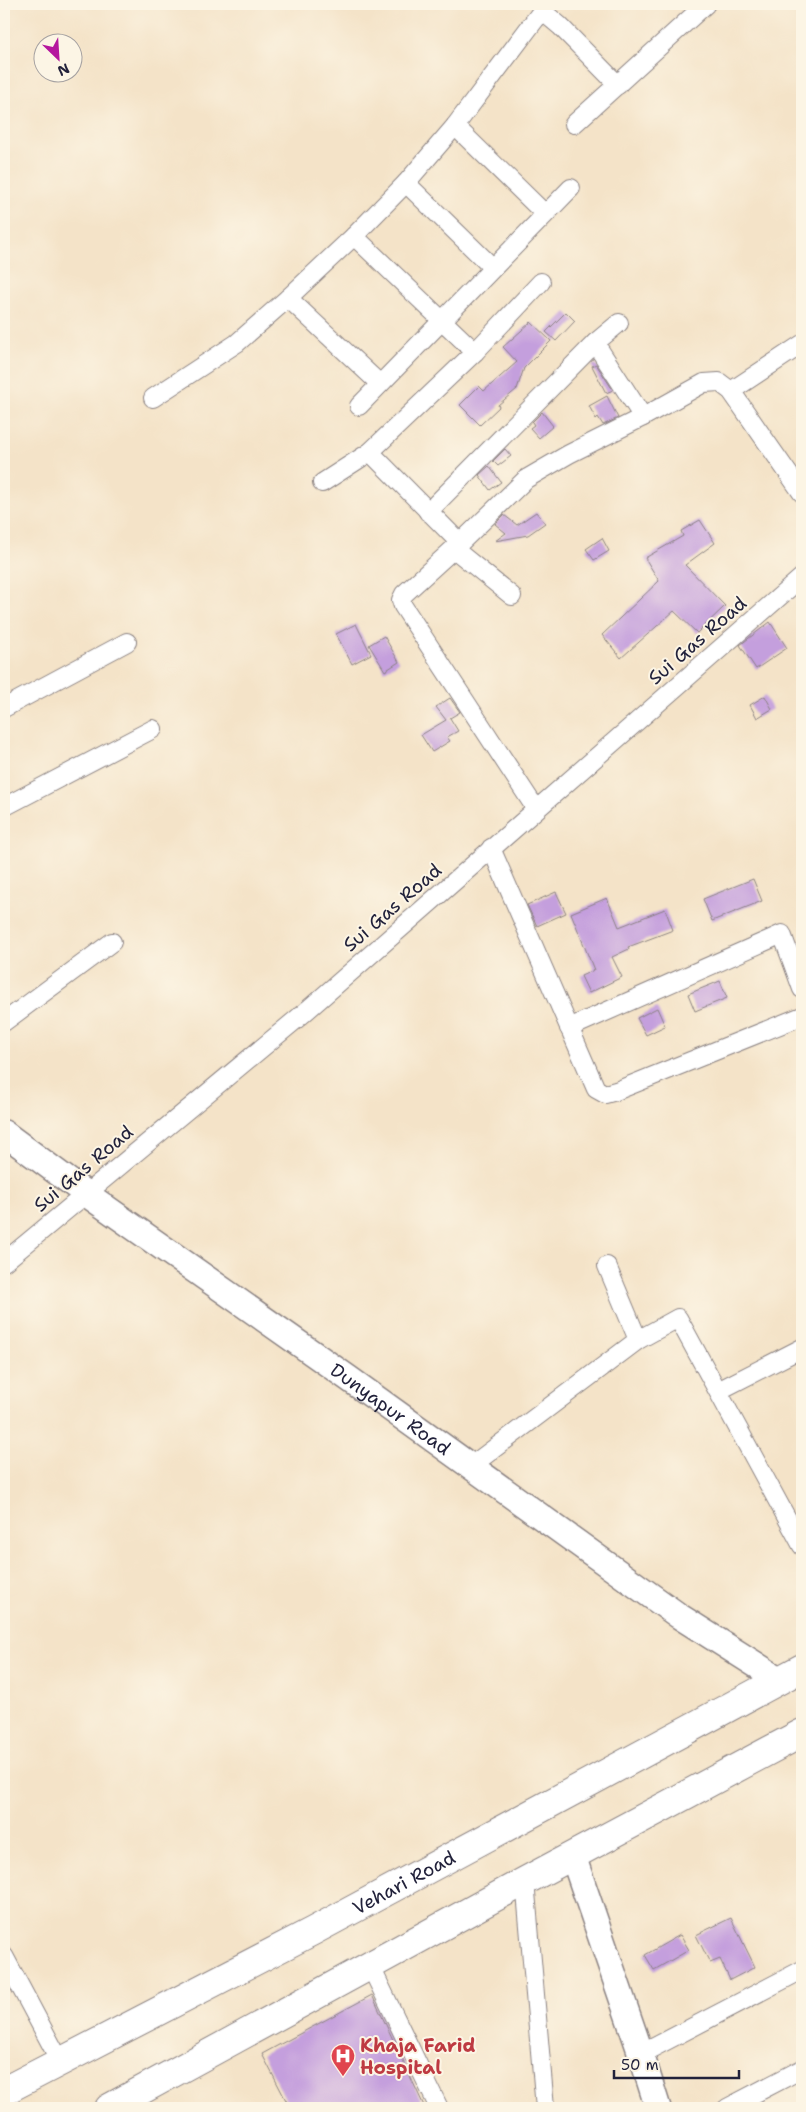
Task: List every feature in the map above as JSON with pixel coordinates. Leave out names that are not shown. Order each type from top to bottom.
[{"type":"main road","name":"Vehari Road","points":[[4,2091],[313,1931],[791,1674]]},
{"type":"main road","points":[[119,2106],[370,1965],[802,1733]]},
{"type":"street","points":[[574,124],[706,4]]},
{"type":"street","points":[[153,398],[237,343],[354,236],[406,183],[455,126],[544,7],[618,85]]},
{"type":"street","points":[[455,126],[545,214]]},
{"type":"street","points":[[406,183],[493,268]]},
{"type":"street","points":[[359,406],[571,188]]},
{"type":"street","points":[[354,236],[475,352]]},
{"type":"street","points":[[322,483],[370,452],[475,352],[540,282]]},
{"type":"street","points":[[288,298],[380,384]]},
{"type":"street","points":[[428,512],[595,343],[619,323]]},
{"type":"street","points":[[595,343],[643,418]]},
{"type":"street","points":[[731,391],[802,344]]},
{"type":"street","points":[[536,809],[401,600],[404,594],[526,479],[569,454],[643,418],[704,383],[718,382],[731,391],[802,493]]},
{"type":"street","points":[[370,452],[428,512],[457,546],[512,596]]},
{"type":"street","name":"Sui Gas Road","points":[[4,1262],[304,1013],[802,577]]},
{"type":"street","points":[[4,708],[127,642]]},
{"type":"street","points":[[4,807],[153,729]]},
{"type":"street","points":[[491,848],[596,1089],[605,1094],[802,1016]]},
{"type":"street","points":[[569,1028],[782,934],[802,990]]},
{"type":"street","points":[[4,1022],[112,942]]},
{"type":"street","name":"Dunyapur Road","points":[[4,1133],[85,1193],[471,1466],[679,1616],[791,1674]]},
{"type":"street","points":[[607,1266],[638,1340]]},
{"type":"street","points":[[471,1466],[638,1340],[678,1318],[718,1391],[796,1519],[802,1546]]},
{"type":"street","points":[[718,1391],[802,1348]]},
{"type":"street","points":[[572,1856],[658,2108]]},
{"type":"street","points":[[525,1881],[544,2108]]},
{"type":"street","points":[[4,1956],[61,2063]]},
{"type":"street","points":[[370,1965],[438,2108]]},
{"type":"street","points":[[641,2054],[802,1970]]},
{"type":"street","points":[[727,2108],[802,2069]]},
{"type":"building","points":[[566,312],[575,321],[556,341],[546,332]]},
{"type":"building","points":[[531,322],[551,341],[524,368],[517,389],[498,405],[499,407],[480,425],[460,405],[479,386],[484,391],[517,362],[503,347]]},
{"type":"building","points":[[596,364],[613,390],[606,393],[592,366]]},
{"type":"building","points":[[607,396],[618,418],[603,425],[598,417],[596,419],[589,406]]},
{"type":"building","points":[[542,412],[553,426],[539,438],[530,428],[534,425],[532,422]]},
{"type":"building","points":[[505,449],[511,456],[498,466],[493,461]]},
{"type":"building","points":[[489,466],[501,482],[490,490],[479,475]]},
{"type":"building","points":[[536,512],[545,523],[528,535],[495,541],[506,533],[495,524],[504,515],[517,525]]},
{"type":"building","points":[[700,520],[715,543],[685,565],[725,606],[697,633],[674,611],[621,658],[602,635],[659,581],[645,558],[683,536],[681,531]]},
{"type":"building","points":[[602,538],[609,551],[594,560],[586,549]]},
{"type":"building","points":[[770,622],[787,648],[756,669],[740,645]]},
{"type":"building","points":[[356,624],[371,654],[352,664],[336,634]]},
{"type":"building","points":[[384,636],[399,662],[385,671],[369,645]]},
{"type":"building","points":[[765,696],[772,709],[757,718],[750,705]]},
{"type":"building","points":[[450,698],[460,712],[450,718],[458,731],[447,737],[450,741],[432,752],[421,735],[446,720],[436,707]]},
{"type":"building","points":[[753,879],[762,901],[712,921],[703,899]]},
{"type":"building","points":[[556,892],[566,913],[537,926],[527,905]]},
{"type":"building","points":[[607,898],[619,927],[665,909],[673,930],[628,947],[629,949],[612,957],[622,977],[589,993],[581,976],[594,970],[571,913]]},
{"type":"building","points":[[720,981],[727,998],[695,1011],[688,994]]},
{"type":"building","points":[[657,1008],[665,1026],[646,1035],[637,1018]]},
{"type":"building","points":[[731,1918],[755,1967],[730,1980],[720,1959],[710,1963],[696,1935]]},
{"type":"building","points":[[680,1935],[689,1950],[654,1970],[645,1955]]},
{"type":"building","points":[[372,1995],[425,2108],[290,2108],[262,2054]]},
{"type":"place","name":"Khaja Farid Hospital","points":[[343,2077]]}]
